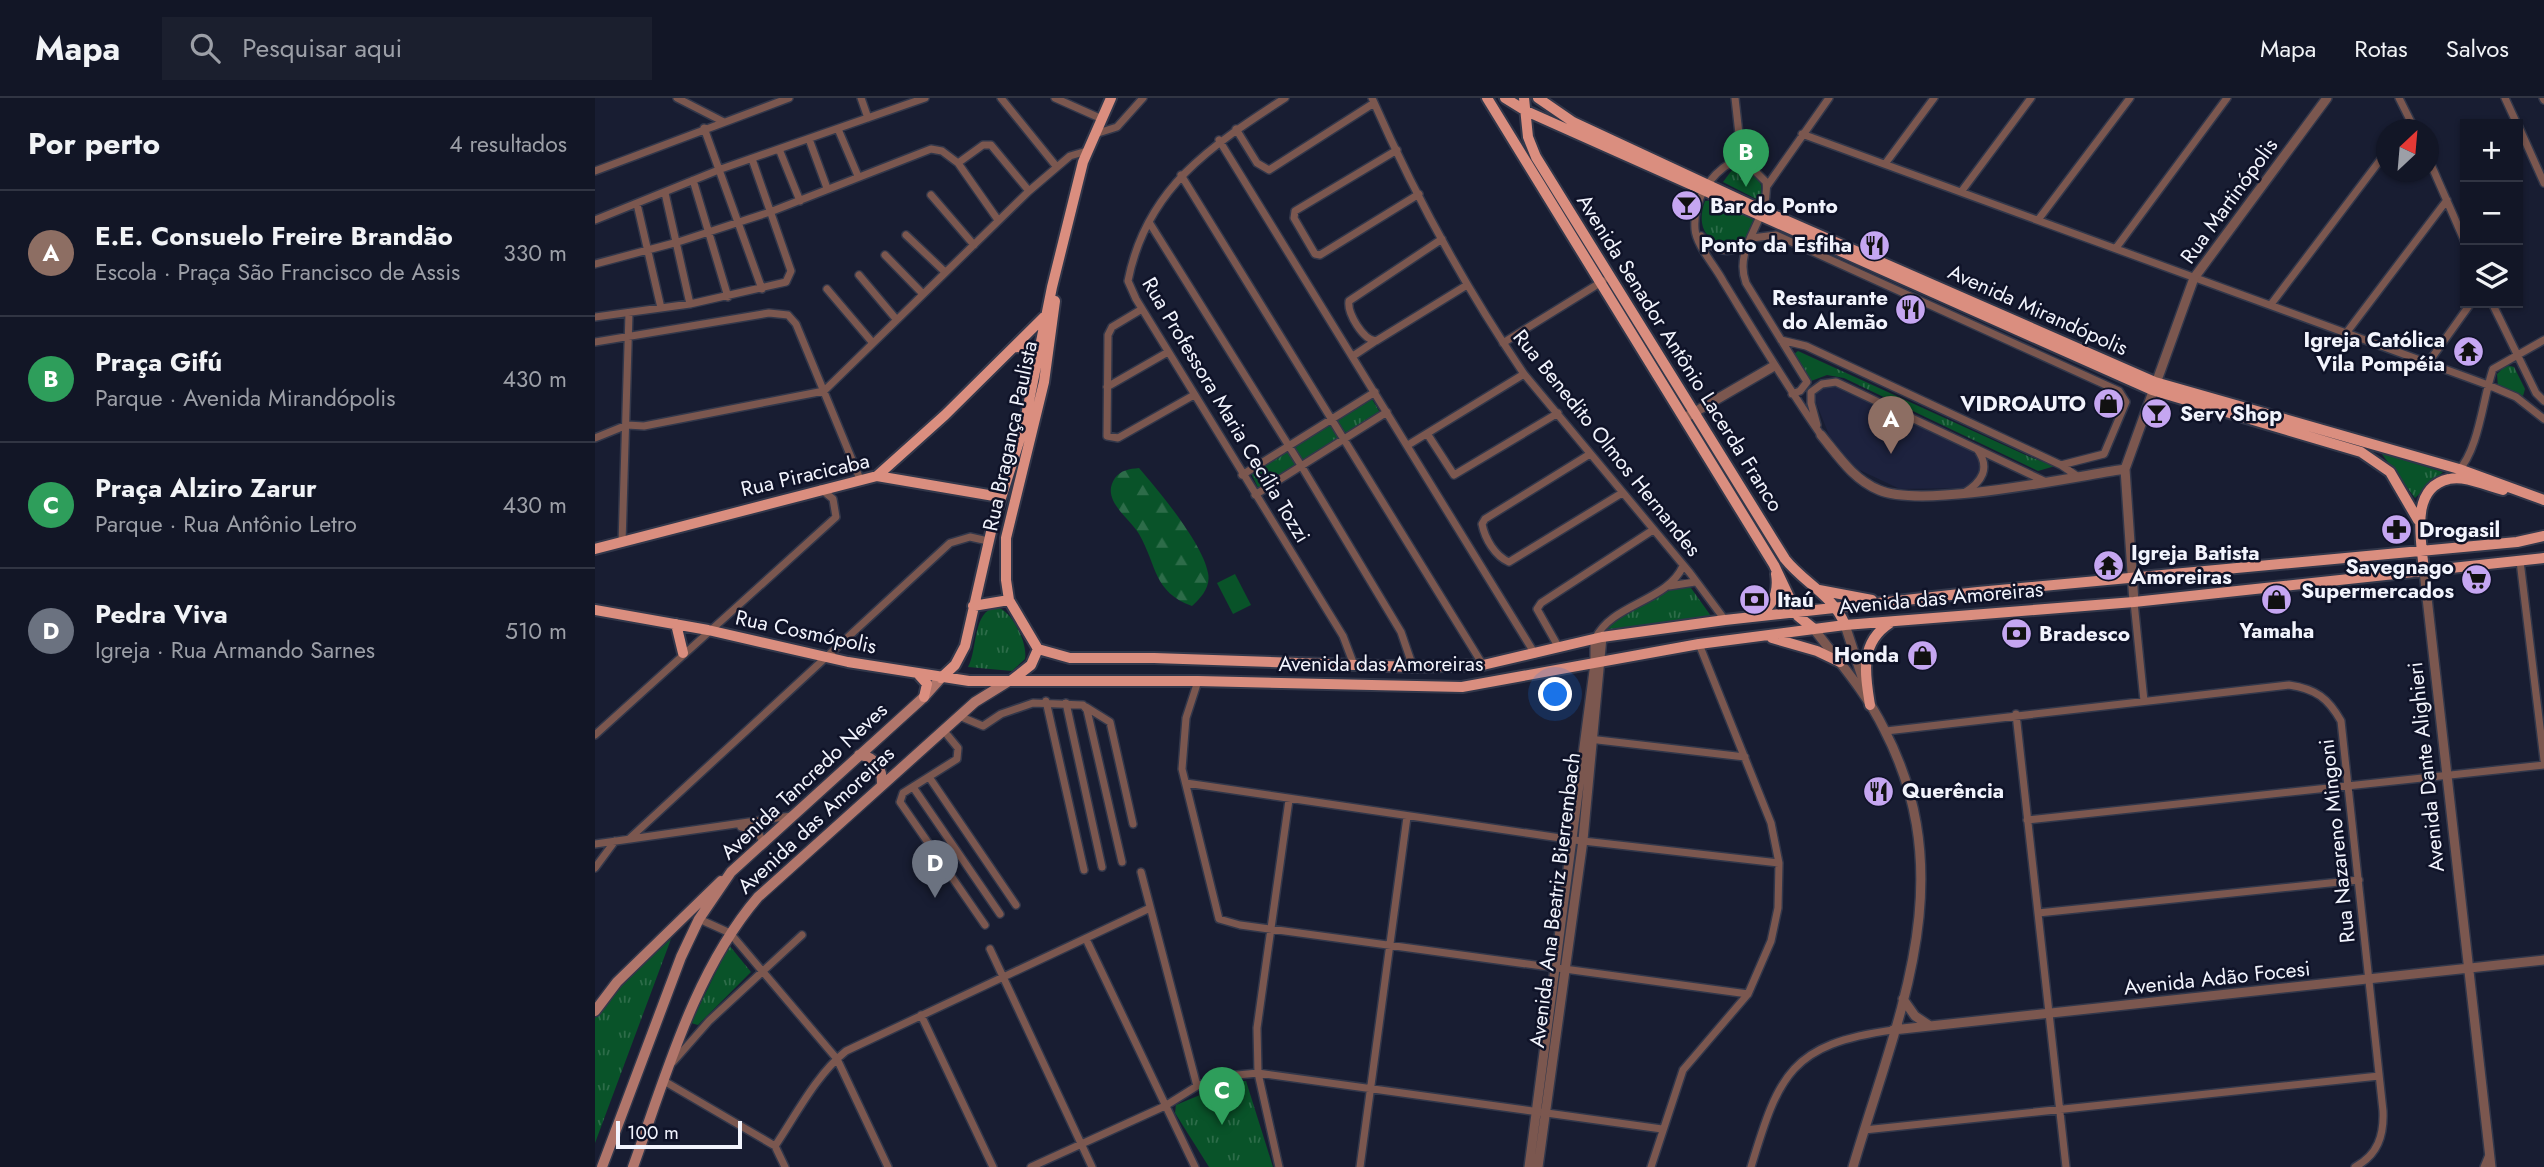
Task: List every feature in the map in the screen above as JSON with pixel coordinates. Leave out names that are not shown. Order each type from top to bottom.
[{"type":"main road","name":"Rua Bragança Paulista","points":[[1000,497],[1024,426],[1057,265],[1085,156],[1111,98]]},
{"type":"main road","name":"Avenida Senador Antônio Lacerda Franco","points":[[1487,98],[1774,565],[1796,612]]},
{"type":"main road","name":"Avenida Mirandópolis","points":[[1505,98],[1526,111],[1705,187]]},
{"type":"main road","name":"Avenida Senador Antônio Lacerda Franco","points":[[1524,98],[1528,137],[1536,157],[1785,559],[1796,574],[1839,608]]},
{"type":"main road","name":"Avenida Mirandópolis","points":[[1538,98],[1573,122],[1761,214],[2154,386],[2361,452],[2390,472],[2418,520]]},
{"type":"main road","points":[[1528,137],[1545,119]]},
{"type":"main road","name":"Rua Bragança Paulista","points":[[1038,649],[1009,600],[1006,580],[1008,527],[1046,373],[1057,265]]},
{"type":"main road","points":[[877,476],[1016,347],[1046,315]]},
{"type":"main road","points":[[1016,347],[1029,348],[1040,356],[1046,373]]},
{"type":"main road","name":"Avenida Mirandópolis","points":[[2154,386],[2459,469],[2542,500]]},
{"type":"main road","name":"Rua Piracicaba","points":[[595,549],[820,488],[877,476],[1000,497]]},
{"type":"main road","points":[[2418,520],[2427,496],[2436,485],[2450,478],[2542,500]]},
{"type":"main road","points":[[941,678],[955,665],[962,653],[1000,497]]},
{"type":"main road","name":"Avenida Dante Alighieri","points":[[2418,520],[2424,571]]},
{"type":"main road","name":"Avenida das Amoreiras","points":[[1038,649],[1070,658],[1413,667],[1483,665],[1598,638],[1725,620],[2517,542],[2544,536]]},
{"type":"main road","name":"Avenida das Amoreiras","points":[[633,1167],[699,993],[730,933],[758,897],[882,784],[959,716],[1009,681],[1198,681],[1462,687],[1699,644],[1845,625],[2134,602],[2544,558]]},
{"type":"main road","points":[[1754,617],[1767,608],[1777,591],[1774,565]]},
{"type":"main road","points":[[1817,590],[1887,603]]},
{"type":"main road","points":[[973,606],[1009,600]]},
{"type":"main road","points":[[595,604],[610,612]]},
{"type":"main road","points":[[1839,608],[1845,625]]},
{"type":"main road","name":"Rua Cosmópolis","points":[[595,610],[708,630],[829,658],[919,675],[1009,681]]},
{"type":"main road","points":[[1796,612],[1814,629]]},
{"type":"main road","points":[[1870,705],[1865,660],[1877,633],[1891,621]]},
{"type":"main road","points":[[676,624],[683,653]]},
{"type":"main road","points":[[1766,636],[1817,651],[1840,662]]},
{"type":"main road","points":[[1009,681],[1031,665],[1038,649]]},
{"type":"main road","points":[[919,675],[927,684],[923,697]]},
{"type":"main road","name":"Avenida Tancredo Neves","points":[[602,1167],[681,957],[699,919],[731,872],[941,678]]},
{"type":"main road","points":[[859,755],[874,760],[880,766],[882,784]]},
{"type":"main road","name":"Avenida das Amoreiras","points":[[595,1011],[617,982],[662,936],[731,872]]},
{"type":"main road","name":"Avenida das Amoreiras","points":[[662,936],[685,922],[699,919]]},
{"type":"street","points":[[677,98],[722,121]]},
{"type":"street","points":[[595,171],[789,98]]},
{"type":"street","points":[[861,98],[868,118]]},
{"type":"street","points":[[595,220],[721,169],[925,98]]},
{"type":"street","points":[[1001,98],[1056,166]]},
{"type":"street","points":[[1055,98],[1102,119]]},
{"type":"street","points":[[1095,134],[1117,127],[1143,98]]},
{"type":"street","name":"Rua Professora Maria Cecília Tozzi","points":[[1285,98],[1219,140],[1181,175],[1149,222],[1128,281],[1142,309],[1242,475],[1343,636],[1354,665]]},
{"type":"street","points":[[1735,98],[1739,134],[1736,161],[1705,187],[1696,223],[1700,241],[1792,394],[1846,468],[1878,490],[1902,495],[1964,494],[2125,470]]},
{"type":"street","points":[[1821,435],[1811,403],[1810,386],[1743,275],[1742,253],[1761,214],[1767,186],[1829,98]]},
{"type":"street","points":[[1885,164],[1934,98]]},
{"type":"street","points":[[1961,192],[2031,98]]},
{"type":"street","points":[[2038,220],[2130,98]]},
{"type":"street","points":[[2116,248],[2228,98]]},
{"type":"street","name":"Rua Martinópolis","points":[[2144,701],[2131,579],[2125,470],[2194,278],[2327,98]]},
{"type":"street","points":[[2400,98],[2410,119]]},
{"type":"street","points":[[2505,98],[2515,119]]},
{"type":"street","points":[[1236,129],[1257,163],[1269,170],[1373,101]]},
{"type":"street","name":"Rua Benedito Olmos Hernandes","points":[[1373,101],[1467,285],[1524,374],[1725,620]]},
{"type":"street","points":[[704,128],[762,289]]},
{"type":"street","points":[[838,129],[858,176]]},
{"type":"street","points":[[1802,134],[2194,278],[2272,303],[2488,385],[2525,403],[2544,419]]},
{"type":"street","points":[[2523,136],[2544,183]]},
{"type":"street","points":[[809,139],[827,188]]},
{"type":"street","points":[[1219,140],[1535,654]]},
{"type":"street","points":[[957,163],[983,145],[991,145],[1030,191]]},
{"type":"street","points":[[779,149],[800,201]]},
{"type":"street","points":[[595,264],[678,242],[770,212],[931,149],[942,151],[957,163],[998,220]]},
{"type":"street","points":[[1397,150],[1295,211],[1297,225],[1315,254],[1320,255],[1419,194]]},
{"type":"street","points":[[595,438],[627,425],[644,426],[824,391],[896,318],[1056,166],[1070,156],[1085,156]]},
{"type":"street","points":[[595,317],[690,304],[782,285],[791,271],[752,159]]},
{"type":"street","points":[[1736,161],[1759,171],[1767,186]]},
{"type":"street","points":[[2272,303],[2376,164]]},
{"type":"street","points":[[1181,175],[1483,665]]},
{"type":"street","points":[[693,180],[729,297]]},
{"type":"street","points":[[2438,182],[2460,230]]},
{"type":"street","points":[[665,193],[690,304]]},
{"type":"street","points":[[931,195],[974,245]]},
{"type":"street","points":[[2347,332],[2447,200]]},
{"type":"street","points":[[638,204],[661,308]]},
{"type":"street","points":[[1149,222],[1401,632],[1413,667]]},
{"type":"street","name":"Avenida Mirandópolis","points":[[1696,223],[1702,238],[1715,248],[1734,250],[1750,240],[1776,235],[2119,391],[2126,402],[2104,454],[2061,466]]},
{"type":"street","points":[[906,235],[944,272]]},
{"type":"street","points":[[1374,342],[1366,337],[1352,314],[1349,301],[1442,239]]},
{"type":"street","points":[[885,255],[922,293]]},
{"type":"street","points":[[859,275],[896,318]]},
{"type":"street","points":[[1503,343],[1611,276]]},
{"type":"street","points":[[1353,356],[1467,285]]},
{"type":"street","points":[[827,289],[872,342]]},
{"type":"street","points":[[2428,363],[2467,308]]},
{"type":"street","points":[[2495,308],[2536,393],[2544,401]]},
{"type":"street","points":[[1142,309],[1108,331],[1105,432],[1115,439],[1194,395]]},
{"type":"street","points":[[622,543],[629,313]]},
{"type":"street","points":[[595,342],[782,313],[796,324],[860,479]]},
{"type":"street","points":[[1781,340],[1805,346],[2061,466],[2077,477]]},
{"type":"street","points":[[2450,478],[2459,469],[2472,446],[2493,369],[2544,341]]},
{"type":"street","points":[[1107,387],[1168,352]]},
{"type":"street","points":[[1683,420],[1790,356]]},
{"type":"street","points":[[1408,445],[1524,374]]},
{"type":"street","points":[[1792,394],[1826,382],[1841,383],[2044,481]]},
{"type":"street","points":[[1242,475],[1375,392]]},
{"type":"street","points":[[2525,403],[2536,393]]},
{"type":"street","points":[[1255,495],[1387,412]]},
{"type":"street","points":[[1427,435],[1454,475],[1559,414]]},
{"type":"street","points":[[1964,494],[1980,480],[1984,469],[1984,460],[1974,446]]},
{"type":"street","points":[[1590,454],[1485,519],[1482,524],[1484,534],[1499,556],[1509,562],[1622,493]]},
{"type":"street","points":[[595,735],[836,517],[833,499],[820,488]]},
{"type":"street","points":[[1559,648],[1539,616],[1538,607],[1653,530]]},
{"type":"street","points":[[629,839],[809,671],[829,658],[950,543],[971,537],[988,541]]},
{"type":"street","points":[[2027,820],[2446,776],[2544,763],[2520,561]]},
{"type":"street","points":[[1598,638],[1612,620],[1674,580],[1683,566]]},
{"type":"street","name":"Avenida Dante Alighieri","points":[[2424,571],[2491,1167]]},
{"type":"street","points":[[1662,589],[1678,583],[1695,582]]},
{"type":"street","points":[[1845,625],[1870,705]]},
{"type":"street","points":[[1814,629],[1840,662],[1886,731],[1913,807],[1923,880],[1917,939],[1903,999],[1853,1167]]},
{"type":"street","name":"Avenida Ana Beatriz Bierrembach","points":[[1538,1167],[1541,1114],[1579,840],[1598,662],[1598,638]]},
{"type":"street","points":[[1650,1167],[1683,1070],[1748,994],[1772,941],[1778,908],[1779,863],[1771,823],[1699,644]]},
{"type":"street","points":[[1198,681],[1183,739],[1182,769],[1216,916],[1228,923],[1748,994]]},
{"type":"street","name":"Rua Nazareno Mingoni","points":[[1886,731],[2289,685],[2319,692],[2331,704],[2341,721],[2383,1118],[2380,1142],[2369,1157],[2355,1167]]},
{"type":"street","points":[[1046,701],[1084,870]]},
{"type":"street","points":[[959,716],[983,726],[1001,713],[1046,701],[1085,707],[1110,722],[1133,824]]},
{"type":"street","points":[[1066,704],[1102,867]]},
{"type":"street","points":[[1085,707],[1122,862]]},
{"type":"street","points":[[2016,715],[2066,1167]]},
{"type":"street","points":[[944,731],[957,745],[959,755],[955,761],[901,794],[900,802],[985,925]]},
{"type":"street","points":[[1590,739],[1745,757]]},
{"type":"street","points":[[929,777],[1016,905]]},
{"type":"street","points":[[1186,783],[1407,817],[1779,863]]},
{"type":"street","points":[[913,787],[1000,914]]},
{"type":"street","points":[[1279,1167],[1258,1073],[1257,1028],[1289,800]]},
{"type":"street","points":[[595,844],[792,816]]},
{"type":"street","points":[[1360,1167],[1407,817]]},
{"type":"street","points":[[726,826],[753,828],[760,833],[764,844]]},
{"type":"street","points":[[595,868],[615,841]]},
{"type":"street","points":[[1141,872],[1197,1086]]},
{"type":"street","points":[[2038,913],[2358,880]]},
{"type":"street","points":[[775,1146],[837,1059],[922,1015],[1150,908]]},
{"type":"street","points":[[699,919],[730,933],[837,1059],[888,1167]]},
{"type":"street","points":[[672,1064],[709,1021],[802,935]]},
{"type":"street","points":[[1086,939],[1195,1167]]},
{"type":"street","points":[[990,949],[1092,1167]]},
{"type":"street","name":"Avenida Adão Focesi","points":[[1893,1030],[2544,960]]},
{"type":"street","points":[[1903,999],[1915,1016],[1931,1027]]},
{"type":"street","points":[[922,1015],[993,1167]]},
{"type":"street","points":[[1751,1167],[1774,1098],[1794,1068],[1833,1041],[1893,1030]]},
{"type":"street","points":[[1031,1167],[1165,1106],[1197,1086],[1227,1076],[1258,1073],[1662,1129]]},
{"type":"street","points":[[1864,1130],[2379,1076]]},
{"type":"street","points":[[664,1081],[775,1146],[785,1167]]},
{"type":"street","name":"Avenida Ana Beatriz Bierrembach","points":[[1529,1167],[1541,1114]]},
{"type":"street","points":[[2484,1167],[2488,1157]]},
{"type":"shaded area","points":[[1832,384],[1975,452],[1981,463],[1980,476],[1968,488],[1900,489],[1853,467],[1829,435],[1813,395],[1816,390]]},
{"type":"green space","points":[[1745,167],[1760,181],[1760,201],[1723,182],[1732,170]]},
{"type":"green space","points":[[1714,200],[1752,218],[1756,223],[1751,235],[1728,245],[1713,240],[1704,230],[1702,217],[1705,201]]},
{"type":"green space","points":[[1798,351],[2055,466],[2038,471],[1844,378],[1827,375],[1811,381],[1794,354]]},
{"type":"green space","points":[[2506,365],[2514,367],[2525,389],[2523,396],[2498,387],[2497,374]]},
{"type":"green space","points":[[1370,396],[1381,414],[1259,490],[1250,471]]},
{"type":"green space","points":[[2381,453],[2443,472],[2415,498]]},
{"type":"green space","points":[[1139,468],[1179,518],[1204,561],[1209,578],[1207,587],[1192,606],[1179,600],[1163,585],[1139,534],[1113,501],[1111,486],[1117,475]]},
{"type":"green space","points":[[1235,574],[1251,605],[1233,614],[1217,583]]},
{"type":"green space","points":[[1684,586],[1691,588],[1711,616],[1600,635],[1638,604],[1660,593]]},
{"type":"green space","points":[[996,607],[1008,614],[1018,628],[1024,645],[1025,659],[1012,671],[968,667],[979,623],[988,610]]},
{"type":"green space","points":[[671,939],[595,1143],[595,1016],[619,984]]},
{"type":"green space","points":[[729,945],[751,972],[698,1025],[691,1023]]},
{"type":"green space","points":[[1246,1081],[1273,1167],[1209,1167],[1175,1113],[1176,1105],[1231,1082]]},
{"type":"place","name":"Praça Gifú","points":[[1746,187]]},
{"type":"place","name":"Bar do Ponto","points":[[1687,206]]},
{"type":"place","name":"Ponto da Esfiha","points":[[1875,245]]},
{"type":"place","name":"Restaurante do Alemão","points":[[1911,310]]},
{"type":"place","name":"Igreja Católica Vila Pompéia","points":[[2468,352]]},
{"type":"place","name":"VIDROAUTO","points":[[2109,404]]},
{"type":"place","name":"Serv Shop","points":[[2157,414]]},
{"type":"place","name":"E.E. Consuelo Freire Brandão","points":[[1891,454]]},
{"type":"place","name":"Drogasil","points":[[2396,530]]},
{"type":"place","name":"Igreja Batista Amoreiras","points":[[2108,565]]},
{"type":"place","name":"Savegnago Supermercados","points":[[2477,579]]},
{"type":"place","name":"Yamaha","points":[[2277,599]]},
{"type":"place","name":"Itaú","points":[[1754,600]]},
{"type":"place","name":"Bradesco","points":[[2016,634]]},
{"type":"place","name":"Honda","points":[[1922,655]]},
{"type":"place","name":"Querência","points":[[1879,791]]},
{"type":"place","name":"Pedra Viva","points":[[935,898]]},
{"type":"place","name":"Praça Alziro Zarur","points":[[1222,1125]]}]
